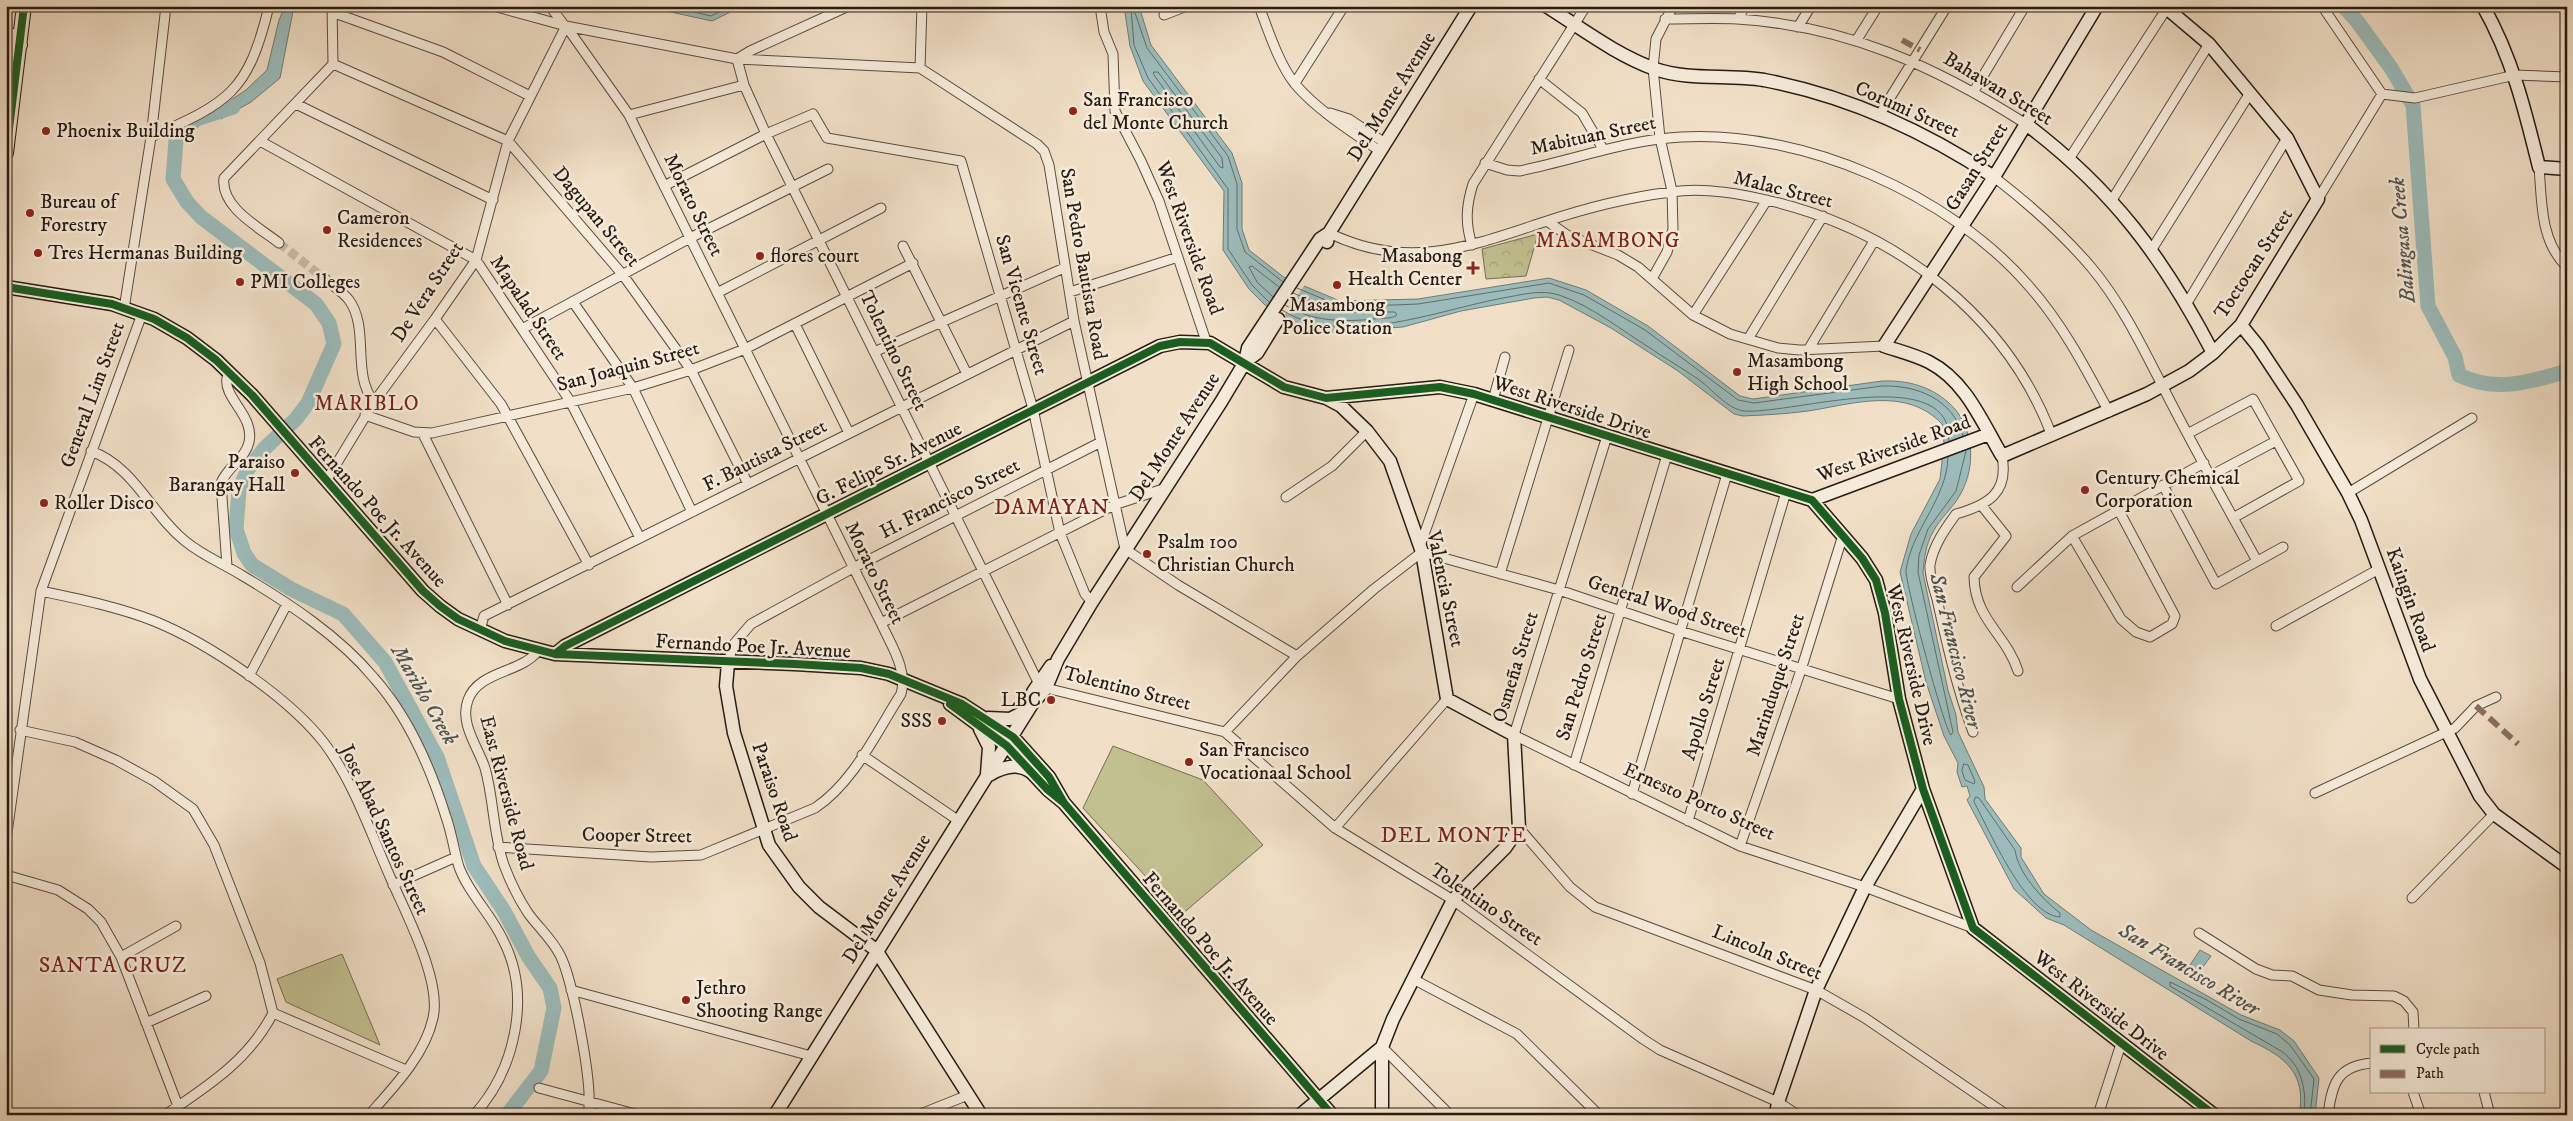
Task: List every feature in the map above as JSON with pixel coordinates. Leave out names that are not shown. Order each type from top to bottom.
[{"type":"main road","points":[[6,154],[24,6]]},
{"type":"main road","points":[[6,34],[15,37],[20,45]]},
{"type":"street","name":"General Lim Street","points":[[124,309],[151,137],[166,6]]},
{"type":"street","points":[[151,137],[201,115],[235,90],[246,73],[269,6]]},
{"type":"street","name":"San Pedro Bautista Road","points":[[493,6],[565,26],[737,59],[920,68],[1015,128],[1044,151],[1049,165],[1074,321],[1125,549]]},
{"type":"street","name":"Morato Street","points":[[550,6],[629,115],[852,568],[881,623],[903,678]]},
{"type":"street","points":[[737,59],[750,51],[849,6]]},
{"type":"street","points":[[920,68],[922,6]]},
{"type":"street","name":"West Riverside Road","points":[[1100,6],[1104,32],[1112,54],[1115,111],[1159,200],[1206,341]]},
{"type":"street","points":[[1164,15],[1187,6]]},
{"type":"street","points":[[1259,6],[1274,45],[1295,83],[1345,128],[1383,147]]},
{"type":"street","points":[[1295,83],[1344,6]]},
{"type":"street","name":"Del Monte Avenue","points":[[775,1115],[876,950],[1010,742],[1042,685],[1125,549],[1166,488],[1245,362],[1248,348],[1265,331],[1302,273],[1320,238],[1329,233],[1471,6]]},
{"type":"street","name":"Corumi Street","points":[[1546,6],[1604,43],[1653,68],[1672,74],[1763,80],[1811,91],[1880,114],[1950,148],[1994,177],[2044,218],[2091,267],[2130,323],[2257,561]]},
{"type":"street","points":[[1472,245],[1466,216],[1468,199],[1485,163],[1586,6]]},
{"type":"street","points":[[1653,277],[1672,241],[1672,191],[1660,138],[1653,68],[1656,39],[1673,6]]},
{"type":"street","points":[[1738,19],[1746,6]]},
{"type":"street","points":[[1798,27],[1811,6]]},
{"type":"street","points":[[1856,41],[1878,6]]},
{"type":"street","points":[[1880,114],[1947,6]]},
{"type":"street","points":[[1974,91],[2025,6]]},
{"type":"street","name":"Gasan Street","points":[[1884,346],[1994,177],[2097,6]]},
{"type":"street","points":[[2322,6],[2382,94],[2398,98],[2415,98],[2515,75],[2567,78]]},
{"type":"street","points":[[2483,6],[2498,32],[2515,75],[2538,166],[2544,226],[2548,241],[2554,254],[2567,267]]},
{"type":"street","points":[[2069,159],[2166,7],[2209,44],[2287,138],[2318,199]]},
{"type":"street","points":[[280,243],[232,204],[224,187],[226,174],[333,64],[332,9],[443,52],[530,96]]},
{"type":"street","name":"Bahawan Street","points":[[1665,19],[1738,19],[1798,27],[1856,41],[1913,61],[1974,91],[2026,124],[2069,159],[2112,200],[2152,249],[2187,303],[2213,353]]},
{"type":"street","name":"De Vera Street","points":[[326,481],[365,415],[435,320],[476,260],[508,142],[565,26]]},
{"type":"street","points":[[2112,200],[2209,44]]},
{"type":"street","name":"Tolentino Street","points":[[737,59],[744,86],[766,134],[1042,685],[1226,732],[1335,828],[1453,900],[1660,1050],[1777,1108],[1798,1115]]},
{"type":"street","name":"Dagupan Street","points":[[333,64],[508,142],[623,275],[691,370],[748,484]]},
{"type":"street","points":[[1539,79],[1582,113],[1603,149]]},
{"type":"street","points":[[629,115],[744,86]]},
{"type":"street","points":[[2152,249],[2250,93]]},
{"type":"street","name":"Toctocan Street","points":[[2002,456],[2109,412],[2189,372],[2213,353],[2241,325],[2382,94]]},
{"type":"street","points":[[296,104],[493,200]]},
{"type":"street","name":"San Vicente Street","points":[[766,134],[812,114],[827,138],[959,160],[1033,409],[1060,533],[1085,594],[1092,602]]},
{"type":"street","points":[[664,186],[766,134]]},
{"type":"street","name":"Mabituan Street","points":[[1485,163],[1507,170],[1519,171],[1603,149],[1660,138],[1715,136],[1753,139],[1818,154],[1882,180],[1962,226],[2007,262],[2050,311],[2072,343],[2109,412]]},
{"type":"street","points":[[2187,303],[2287,138]]},
{"type":"street","name":"Mapalad Street","points":[[260,141],[476,260],[570,401],[640,538]]},
{"type":"street","points":[[2538,166],[2567,169]]},
{"type":"street","points":[[522,329],[690,238],[828,169]]},
{"type":"street","name":"Malac Street","points":[[1329,233],[1356,245],[1405,254],[1437,252],[1472,245],[1546,221],[1626,200],[1672,191],[1738,193],[1767,200],[1823,216],[1874,241],[1931,274],[1966,305],[1998,340],[2032,391],[2052,436]]},
{"type":"street","points":[[1693,315],[1767,200]]},
{"type":"street","points":[[717,293],[881,208]]},
{"type":"street","points":[[1748,339],[1823,216]]},
{"type":"street","points":[[1546,221],[1567,235],[1618,255],[1653,277],[1693,315],[1709,325],[1778,348],[1808,350],[1884,346],[1928,362],[1948,374],[1967,395],[2002,456],[2004,482],[1982,506],[1956,514],[1938,544],[1930,567],[1947,645],[1952,658],[1956,685],[1974,732]]},
{"type":"street","points":[[1808,350],[1874,241]]},
{"type":"street","points":[[903,246],[967,374]]},
{"type":"street","points":[[1070,292],[1178,257]]},
{"type":"street","name":"San Joaquin Street","points":[[365,415],[402,429],[423,434],[508,417],[570,401],[633,388],[691,370],[745,349],[913,263]]},
{"type":"street","points":[[874,352],[1064,268]]},
{"type":"street","points":[[325,279],[345,295],[353,307],[357,318],[365,386],[374,402]]},
{"type":"street","name":"Fernando Poe Jr. Avenue","points":[[6,287],[112,304],[142,314],[187,338],[231,374],[295,444],[423,591],[458,618],[480,630],[538,651],[555,654],[861,668],[903,678],[940,695],[1010,742],[1049,777],[1064,803]]},
{"type":"street","name":"Fernando Poe Jr. Avenue","points":[[6,296],[112,310],[124,309]]},
{"type":"street","points":[[573,302],[633,388],[692,512]]},
{"type":"street","name":"General Lim Street","points":[[6,840],[41,591],[142,314]]},
{"type":"street","points":[[435,320],[501,404],[589,565]]},
{"type":"street","name":"F. Bautista Street","points":[[480,630],[484,616],[1074,321]]},
{"type":"street","points":[[795,324],[849,433]]},
{"type":"street","name":"Kaingin Road","points":[[2241,325],[2297,405],[2348,493],[2361,520],[2420,679],[2480,796],[2494,814],[2567,867]]},
{"type":"street","points":[[1206,341],[1245,362]]},
{"type":"street","name":"G. Felipe Sr. Avenue","points":[[555,654],[565,646],[1160,346],[1180,342],[1206,341]]},
{"type":"street","points":[[1500,574],[1569,350]]},
{"type":"street","points":[[1493,400],[1505,357]]},
{"type":"street","name":"West Riverside Drive","points":[[1245,362],[1284,387],[1326,398],[1440,387],[1474,394],[1812,500],[1862,558],[1876,580],[1885,613],[1900,699],[1923,789],[1973,928],[2021,963],[2121,1044],[2214,1115]]},
{"type":"street","points":[[227,566],[221,483],[226,473],[247,448],[250,436],[245,417],[227,385],[227,378],[231,374]]},
{"type":"street","points":[[1226,732],[1297,656],[1421,549],[1474,394]]},
{"type":"street","name":"Valencia Street","points":[[1326,398],[1341,406],[1366,431],[1390,461],[1421,549],[1447,699]]},
{"type":"street","points":[[2189,433],[2253,399],[2299,481],[2233,518]]},
{"type":"street","points":[[2348,493],[2472,418]]},
{"type":"street","points":[[1286,497],[1332,466],[1366,431]]},
{"type":"street","points":[[423,434],[508,605]]},
{"type":"street","name":"West Riverside Road","points":[[1812,500],[1990,434]]},
{"type":"street","name":"Osmeña Street","points":[[1519,828],[1514,735],[1607,436]]},
{"type":"street","points":[[2210,476],[2276,441]]},
{"type":"street","name":"H. Francisco Street","points":[[728,663],[733,645],[751,624],[852,568],[1101,442]]},
{"type":"street","points":[[91,450],[106,456],[127,473],[182,539],[204,555],[227,566],[287,604],[344,648],[374,678],[401,714],[438,792],[456,857],[471,891],[507,947],[516,993],[515,1035],[509,1055],[492,1093],[474,1115]]},
{"type":"street","name":"San Pedro Street","points":[[1574,765],[1667,455]]},
{"type":"street","points":[[2017,587],[2072,536],[2118,508],[2204,463]]},
{"type":"street","points":[[1632,794],[1727,474]]},
{"type":"street","points":[[2163,485],[2216,584],[2283,547]]},
{"type":"street","points":[[881,623],[1114,505],[1166,488]]},
{"type":"street","name":"Apollo Street","points":[[1688,821],[1786,492]]},
{"type":"street","points":[[1982,506],[2002,528],[2006,538],[1975,576],[1976,594],[1984,618],[2007,646],[2018,671]]},
{"type":"street","points":[[2072,536],[2121,619],[2136,632],[2150,636],[2172,624],[2175,616],[2118,508]]},
{"type":"street","name":"Marinduque Street","points":[[1740,846],[1801,670],[1843,536]]},
{"type":"street","points":[[1125,549],[1178,585],[1297,656]]},
{"type":"street","name":"General Wood Street","points":[[1421,549],[1559,590],[1620,612],[1801,670],[1900,699]]},
{"type":"street","points":[[2276,626],[2379,569]]},
{"type":"street","name":"Jose Abad Santos Street","points":[[41,591],[108,606],[154,621],[190,639],[249,676],[299,714],[325,744],[348,783],[433,982],[435,1001],[433,1018],[426,1036],[406,1070],[368,1115]]},
{"type":"street","points":[[249,676],[287,604]]},
{"type":"street","name":"East Riverside Road","points":[[538,651],[530,658],[482,683],[471,693],[467,701],[467,722],[485,770],[498,847],[521,902],[560,956],[571,990],[590,1102],[588,1115]]},
{"type":"street","name":"Paraiso Road","points":[[728,663],[726,686],[728,706],[764,831],[777,860],[799,887],[819,907],[876,950]]},
{"type":"street","name":"Cooper Street","points":[[498,847],[650,857],[701,855],[764,831],[815,808],[838,790],[901,694],[903,678]]},
{"type":"street","points":[[2315,793],[2447,732],[2459,725],[2476,706],[2496,697]]},
{"type":"street","points":[[1335,828],[1447,699]]},
{"type":"street","name":"Ernesto Porto Street","points":[[1447,699],[1514,735],[1740,846],[1865,887],[1973,928]]},
{"type":"street","points":[[1031,772],[1027,769],[1008,767],[987,777],[988,747],[980,721],[1014,718],[1024,713],[1032,704]]},
{"type":"street","points":[[20,730],[75,742],[116,760],[154,781],[193,809],[222,863],[260,963],[273,1013],[261,1034],[238,1062],[165,1115]]},
{"type":"street","name":"Fernando Poe Jr. Avenue","points":[[1010,742],[1031,772],[1064,803],[1332,1115]]},
{"type":"street","points":[[862,755],[959,821]]},
{"type":"street","points":[[1777,1108],[1816,990],[1865,887],[1923,789]]},
{"type":"street","points":[[2412,898],[2433,875],[2446,866],[2494,814]]},
{"type":"street","points":[[1382,1115],[1382,1047],[1392,1019],[1453,900],[1505,848],[1519,828]]},
{"type":"street","name":"Lincoln Street","points":[[1519,828],[1570,887],[1595,907],[1816,990],[1865,1018],[2007,1115]]},
{"type":"street","points":[[393,885],[456,857]]},
{"type":"street","points":[[6,875],[58,890],[88,909],[102,922],[121,956],[178,1106]]},
{"type":"street","points":[[121,956],[176,926]]},
{"type":"street","points":[[2199,934],[2256,969],[2272,975],[2292,976],[2319,990],[2352,995],[2394,996],[2404,1001],[2413,1012],[2414,1028]]},
{"type":"street","points":[[876,950],[981,1115]]},
{"type":"street","points":[[1413,979],[1517,1034],[1598,1115]]},
{"type":"street","points":[[571,990],[811,1056]]},
{"type":"street","points":[[146,1023],[206,996]]},
{"type":"street","points":[[273,1013],[406,1070]]},
{"type":"street","points":[[2098,1115],[2121,1044]]},
{"type":"street","points":[[1300,1115],[1382,1047]]},
{"type":"street","points":[[1382,1047],[1450,1115]]},
{"type":"street","points":[[2328,1115],[2331,1091],[2341,1075],[2355,1064],[2370,1063]]},
{"type":"street","points":[[539,1088],[639,1115]]},
{"type":"street","points":[[2414,1094],[2421,1115]]},
{"type":"street","points":[[2485,1094],[2490,1115]]},
{"type":"street","points":[[918,1115],[968,1095]]},
{"type":"green space","points":[[1538,234],[1526,276],[1486,279],[1482,249]]},
{"type":"green space","points":[[1113,746],[1203,780],[1263,845],[1181,915],[1083,808]]},
{"type":"green space","points":[[342,954],[380,1045],[286,1002],[277,979]]},
{"type":"water","points":[[285,6],[294,6],[280,78],[251,102],[221,119],[213,112],[246,90],[267,70],[279,20]]},
{"type":"water","points":[[643,6],[743,6],[712,21]]},
{"type":"water","points":[[1124,6],[1139,6],[1151,45],[1232,153],[1242,183],[1242,229],[1249,250],[1285,278],[1340,301],[1418,299],[1549,278],[1586,290],[1648,326],[1740,396],[1753,399],[1891,381],[1909,383],[1926,388],[1949,403],[1964,423],[1968,434],[1971,459],[1969,471],[1960,495],[1939,522],[1931,537],[1926,552],[1923,573],[1948,690],[1956,715],[1958,732],[1984,787],[1985,799],[2021,848],[2021,857],[2044,894],[2091,930],[2241,1015],[2280,1030],[2294,1041],[2319,1078],[2315,1115],[2299,1115],[2301,1100],[2300,1088],[2296,1077],[2291,1068],[2274,1053],[2251,1041],[2064,925],[2046,918],[2014,889],[1967,800],[1970,796],[1967,786],[1962,787],[1957,772],[1958,763],[1944,736],[1926,682],[1900,572],[1911,534],[1940,479],[1944,443],[1942,424],[1928,412],[1896,401],[1861,402],[1783,414],[1743,416],[1734,414],[1678,371],[1611,328],[1559,300],[1547,297],[1461,311],[1403,327],[1333,332],[1309,328],[1290,321],[1265,305],[1249,289],[1223,250],[1224,191],[1143,81],[1130,46]]},
{"type":"water","points":[[2200,950],[2211,956],[2200,971],[2190,965]]},
{"type":"pier","points":[[1290,277],[1306,283],[1282,319],[1268,310]]},
{"type":"waterway","name":"Balingasa Creek","points":[[2343,6],[2357,21],[2391,68],[2413,105],[2428,306],[2455,357],[2459,375],[2486,384],[2500,385],[2526,382],[2567,371]]},
{"type":"waterway","name":"Mariblo Creek","points":[[233,107],[196,119],[176,140],[173,179],[187,202],[201,217],[316,304],[329,323],[334,344],[308,403],[296,419],[265,448],[248,469],[239,490],[236,529],[244,553],[252,565],[291,589],[343,614],[385,662],[437,757],[474,866],[504,911],[528,956],[550,988],[554,1008],[541,1071],[507,1115]]},
{"type":"tunnel","points":[[279,243],[325,279]]},
{"type":"marked path","points":[[1902,40],[1920,50]]},
{"type":"marked path","points":[[2476,706],[2518,744]]},
{"type":"cycle path","points":[[6,153],[24,6]]},
{"type":"cycle path","points":[[6,287],[112,304],[154,319],[187,338],[216,360],[252,395],[423,591],[458,619],[505,641],[555,654],[795,664],[861,668],[889,674],[962,704],[1013,737],[1049,777],[1064,803]]},
{"type":"cycle path","points":[[555,654],[565,646],[1160,346],[1180,342],[1210,343],[1284,387],[1326,398],[1440,387],[1474,394],[1812,500],[1862,558],[1876,580],[1885,613],[1899,699],[1923,789],[1973,928],[2214,1115]]},
{"type":"cycle path","points":[[950,704],[1007,746],[1048,790],[1064,803],[1332,1115]]},
{"type":"place","name":"San Francisco del Monte Church","points":[[1073,111]]},
{"type":"place","name":"Phoenix Building","points":[[46,131]]},
{"type":"place","name":"Bureau of Forestry","points":[[30,213]]},
{"type":"place","name":"Cameron Residences","points":[[327,230]]},
{"type":"place","name":"Tres Hermanas Building","points":[[38,253]]},
{"type":"place","name":"flores court","points":[[760,256]]},
{"type":"place","name":"Masabong Health Center","points":[[1473,268]]},
{"type":"place","name":"PMI Colleges","points":[[240,282]]},
{"type":"place","name":"Masambong Police Station","points":[[1337,285]]},
{"type":"place","name":"Masambong High School","points":[[1737,372]]},
{"type":"place","name":"Paraiso Barangay Hall","points":[[295,473]]},
{"type":"place","name":"Century Chemical Corporation","points":[[2085,490]]},
{"type":"place","name":"Roller Disco","points":[[44,503]]},
{"type":"place","name":"Psalm 100 Christian Church","points":[[1147,554]]},
{"type":"place","name":"LBC","points":[[1051,700]]},
{"type":"place","name":"SSS","points":[[942,721]]},
{"type":"place","name":"San Francisco Vocationaal School","points":[[1189,762]]},
{"type":"place","name":"Jethro Shooting Range","points":[[686,1000]]},
{"type":"district","name":"MASAMBONG","points":[[1608,241]]},
{"type":"district","name":"MARIBLO","points":[[367,404]]},
{"type":"district","name":"DAMAYAN","points":[[1052,507]]},
{"type":"district","name":"DEL MONTE","points":[[1454,835]]},
{"type":"district","name":"SANTA CRUZ","points":[[113,965]]},
{"type":"water label","name":"San Francisco River","points":[[1955,651]]},
{"type":"water label","name":"San Francisco River","points":[[2189,970]]}]
